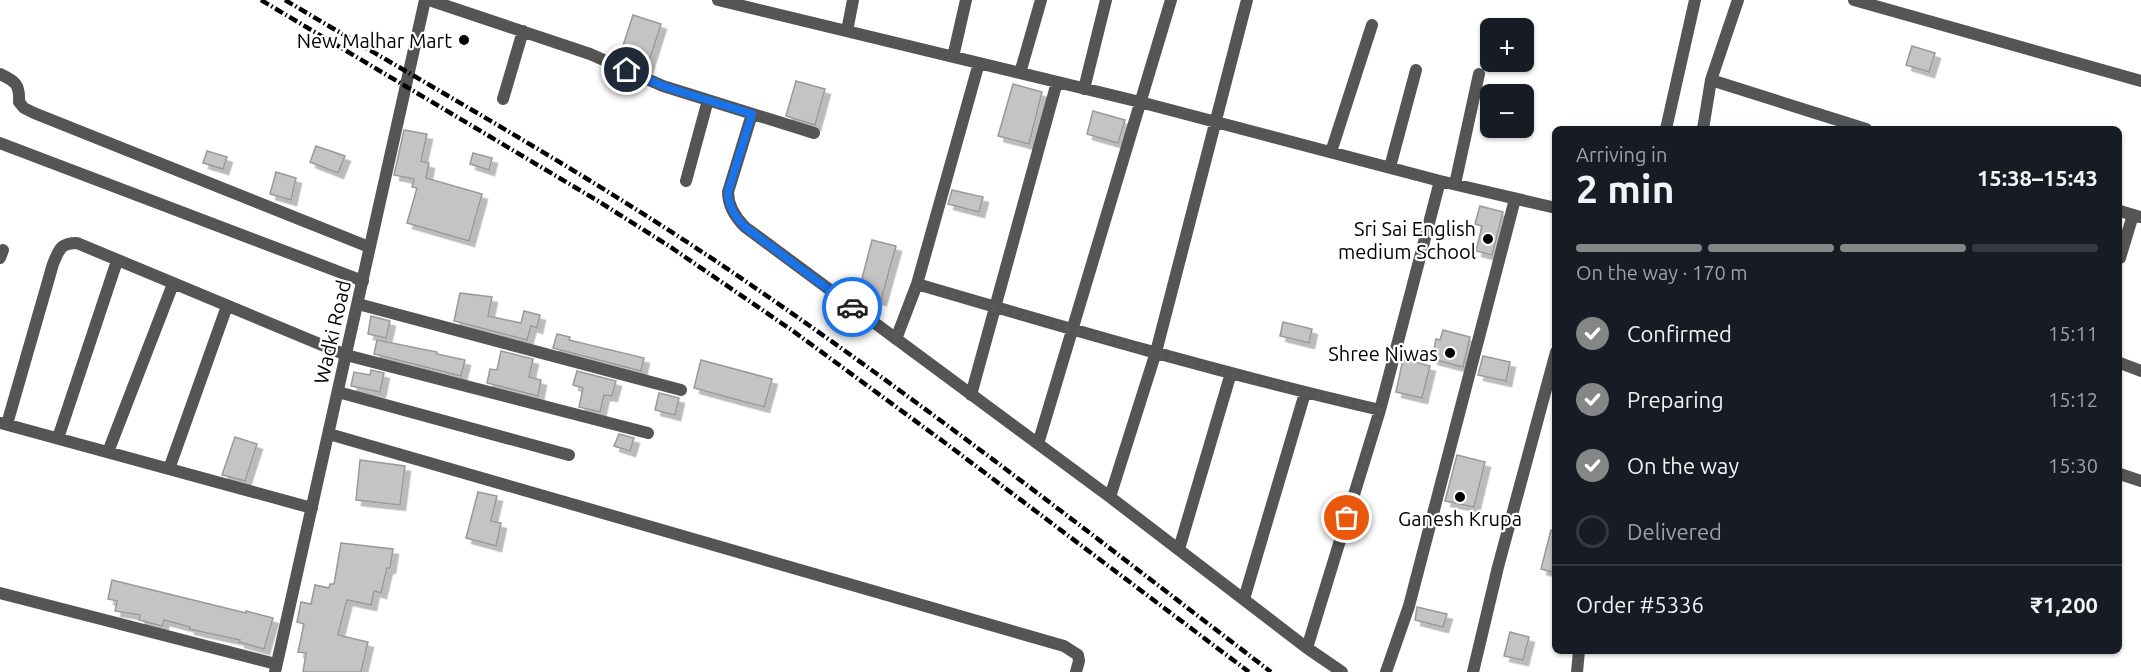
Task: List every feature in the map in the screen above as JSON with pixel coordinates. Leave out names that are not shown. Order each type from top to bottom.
[{"type":"street","points":[[427,0],[590,54],[663,86],[814,133]]},
{"type":"street","name":"Wadki Road","points":[[275,668],[427,0]]},
{"type":"street","points":[[718,0],[1140,102],[1440,181],[1552,207]]},
{"type":"street","points":[[847,31],[853,0]]},
{"type":"street","points":[[953,57],[966,0]]},
{"type":"street","points":[[1020,74],[1041,0]]},
{"type":"street","points":[[1084,89],[1106,0]]},
{"type":"street","points":[[1038,444],[1171,0]]},
{"type":"street","points":[[1110,497],[1155,352],[1247,0]]},
{"type":"street","points":[[1667,126],[1695,0]]},
{"type":"street","points":[[1703,126],[1711,80],[1738,0]]},
{"type":"street","points":[[1854,0],[2141,81]]},
{"type":"street","points":[[1331,152],[1372,25]]},
{"type":"street","points":[[503,99],[523,31]]},
{"type":"street","points":[[896,339],[917,284],[979,63]]},
{"type":"street","points":[[1390,167],[1416,70]]},
{"type":"street","points":[[0,74],[14,81],[19,92],[19,102],[24,108],[34,113],[369,247]]},
{"type":"street","points":[[1455,184],[1479,74]]},
{"type":"street","points":[[1711,80],[1857,126]]},
{"type":"street","points":[[971,394],[1057,82]]},
{"type":"street","points":[[686,181],[708,100]]},
{"type":"street","points":[[752,114],[728,192],[728,200],[736,218],[745,227],[1342,672]]},
{"type":"street","points":[[0,143],[363,281]]},
{"type":"street","points":[[1307,648],[1380,410],[1440,181]]},
{"type":"street","points":[[1386,672],[1408,606],[1515,199]]},
{"type":"street","points":[[2122,212],[2137,216],[2122,253]]},
{"type":"street","points":[[312,508],[3,423],[59,250],[67,243],[77,243],[346,355],[648,433]]},
{"type":"street","points":[[58,438],[117,261]]},
{"type":"street","points":[[108,452],[173,284]]},
{"type":"street","points":[[917,284],[1072,330],[1305,393],[1380,410]]},
{"type":"street","points":[[358,304],[681,390]]},
{"type":"street","points":[[169,469],[227,306]]},
{"type":"street","points":[[2122,364],[2140,368]]},
{"type":"street","points":[[1473,672],[1498,567],[1552,367]]},
{"type":"street","points":[[1179,549],[1231,373]]},
{"type":"street","points":[[338,393],[569,455]]},
{"type":"street","points":[[1244,599],[1305,393]]},
{"type":"street","points":[[329,434],[1064,646],[1078,655],[1076,672]]},
{"type":"street","points":[[2122,475],[2141,481]]},
{"type":"street","points":[[0,593],[275,668]]},
{"type":"street","points":[[1577,672],[1579,654]]},
{"type":"building","points":[[633,15],[661,24],[647,68],[619,58]]},
{"type":"building","points":[[1912,46],[1935,53],[1929,72],[1906,65]]},
{"type":"building","points":[[796,81],[825,89],[815,125],[786,116]]},
{"type":"building","points":[[1013,84],[1042,92],[1029,144],[998,136]]},
{"type":"building","points":[[1093,111],[1125,120],[1118,143],[1087,134]]},
{"type":"building","points":[[404,130],[427,134],[421,161],[429,163],[426,178],[482,194],[469,241],[407,223],[417,188],[412,187],[414,179],[394,175]]},
{"type":"building","points":[[316,146],[345,156],[338,173],[310,162]]},
{"type":"building","points":[[207,151],[227,157],[223,169],[203,163]]},
{"type":"building","points":[[473,153],[492,158],[489,170],[470,164]]},
{"type":"building","points":[[276,172],[296,178],[291,200],[270,194]]},
{"type":"building","points":[[952,190],[983,197],[979,212],[948,204]]},
{"type":"building","name":"Sri Sai English medium School","points":[[1480,206],[1503,212],[1492,255],[1476,251],[1482,226],[1475,224]]},
{"type":"building","points":[[872,240],[896,246],[881,300],[858,294]]},
{"type":"building","points":[[460,293],[492,297],[488,316],[521,323],[524,311],[540,315],[537,328],[531,326],[527,340],[454,321]]},
{"type":"building","points":[[371,316],[390,321],[386,338],[368,334]]},
{"type":"building","points":[[1283,322],[1312,329],[1309,343],[1280,336]]},
{"type":"building","name":"Shree Niwas","points":[[1443,330],[1470,337],[1463,367],[1432,359],[1436,339],[1440,340]]},
{"type":"building","points":[[557,334],[570,337],[569,340],[644,358],[641,371],[553,348]]},
{"type":"building","points":[[377,340],[465,360],[461,376],[374,354]]},
{"type":"building","points":[[501,351],[533,359],[529,377],[541,380],[538,396],[487,383],[490,369],[497,370]]},
{"type":"building","points":[[1483,356],[1510,362],[1506,381],[1478,375]]},
{"type":"building","points":[[1403,359],[1430,366],[1422,398],[1396,392]]},
{"type":"building","points":[[701,360],[772,379],[764,407],[694,388]]},
{"type":"building","points":[[371,370],[384,373],[380,392],[351,386],[354,372],[370,375]]},
{"type":"building","points":[[577,371],[616,381],[612,396],[604,395],[600,412],[579,407],[583,388],[573,385]]},
{"type":"building","points":[[659,393],[679,398],[675,415],[655,410]]},
{"type":"building","points":[[619,434],[634,438],[630,451],[614,446]]},
{"type":"building","points":[[235,437],[257,444],[245,481],[222,475]]},
{"type":"building","points":[[1457,455],[1485,462],[1474,507],[1445,501]]},
{"type":"building","points":[[360,460],[405,466],[400,505],[356,500]]},
{"type":"building","points":[[478,492],[497,496],[491,521],[501,523],[496,546],[466,538]]},
{"type":"building","points":[[1551,530],[1552,530],[1552,572],[1541,569]]},
{"type":"building","points":[[341,543],[393,549],[390,568],[387,568],[381,593],[374,591],[371,605],[347,600],[344,611],[338,635],[368,642],[361,672],[303,672],[306,653],[298,652],[304,624],[297,622],[301,602],[311,604],[315,585],[329,588],[330,584],[334,584]]},
{"type":"building","points":[[112,580],[273,618],[264,649],[239,642],[240,640],[189,629],[190,627],[164,620],[162,626],[139,620],[140,615],[115,611],[117,601],[108,599]]},
{"type":"building","points":[[1417,607],[1447,614],[1443,627],[1415,620]]},
{"type":"building","points":[[1510,632],[1529,637],[1523,660],[1504,656]]},
{"type":"railway","points":[[261,0],[598,201],[669,246],[793,331],[1249,672]]},
{"type":"railway","points":[[285,0],[579,174],[751,285],[949,427],[1271,672]]},
{"type":"way so far","points":[[852,307],[896,339],[917,284],[1072,330],[1305,393],[1380,410],[1347,518]]},
{"type":"place","name":"New Malhar Mart","points":[[464,40]]},
{"type":"place","name":"Sri Sai English medium School","points":[[1488,239]]},
{"type":"place","name":"Shree Niwas","points":[[1450,353]]},
{"type":"place","name":"Ganesh Krupa","points":[[1460,497]]},
{"type":"route","points":[[627,70],[663,86],[752,114],[728,192],[728,200],[736,218],[852,307]]}]
